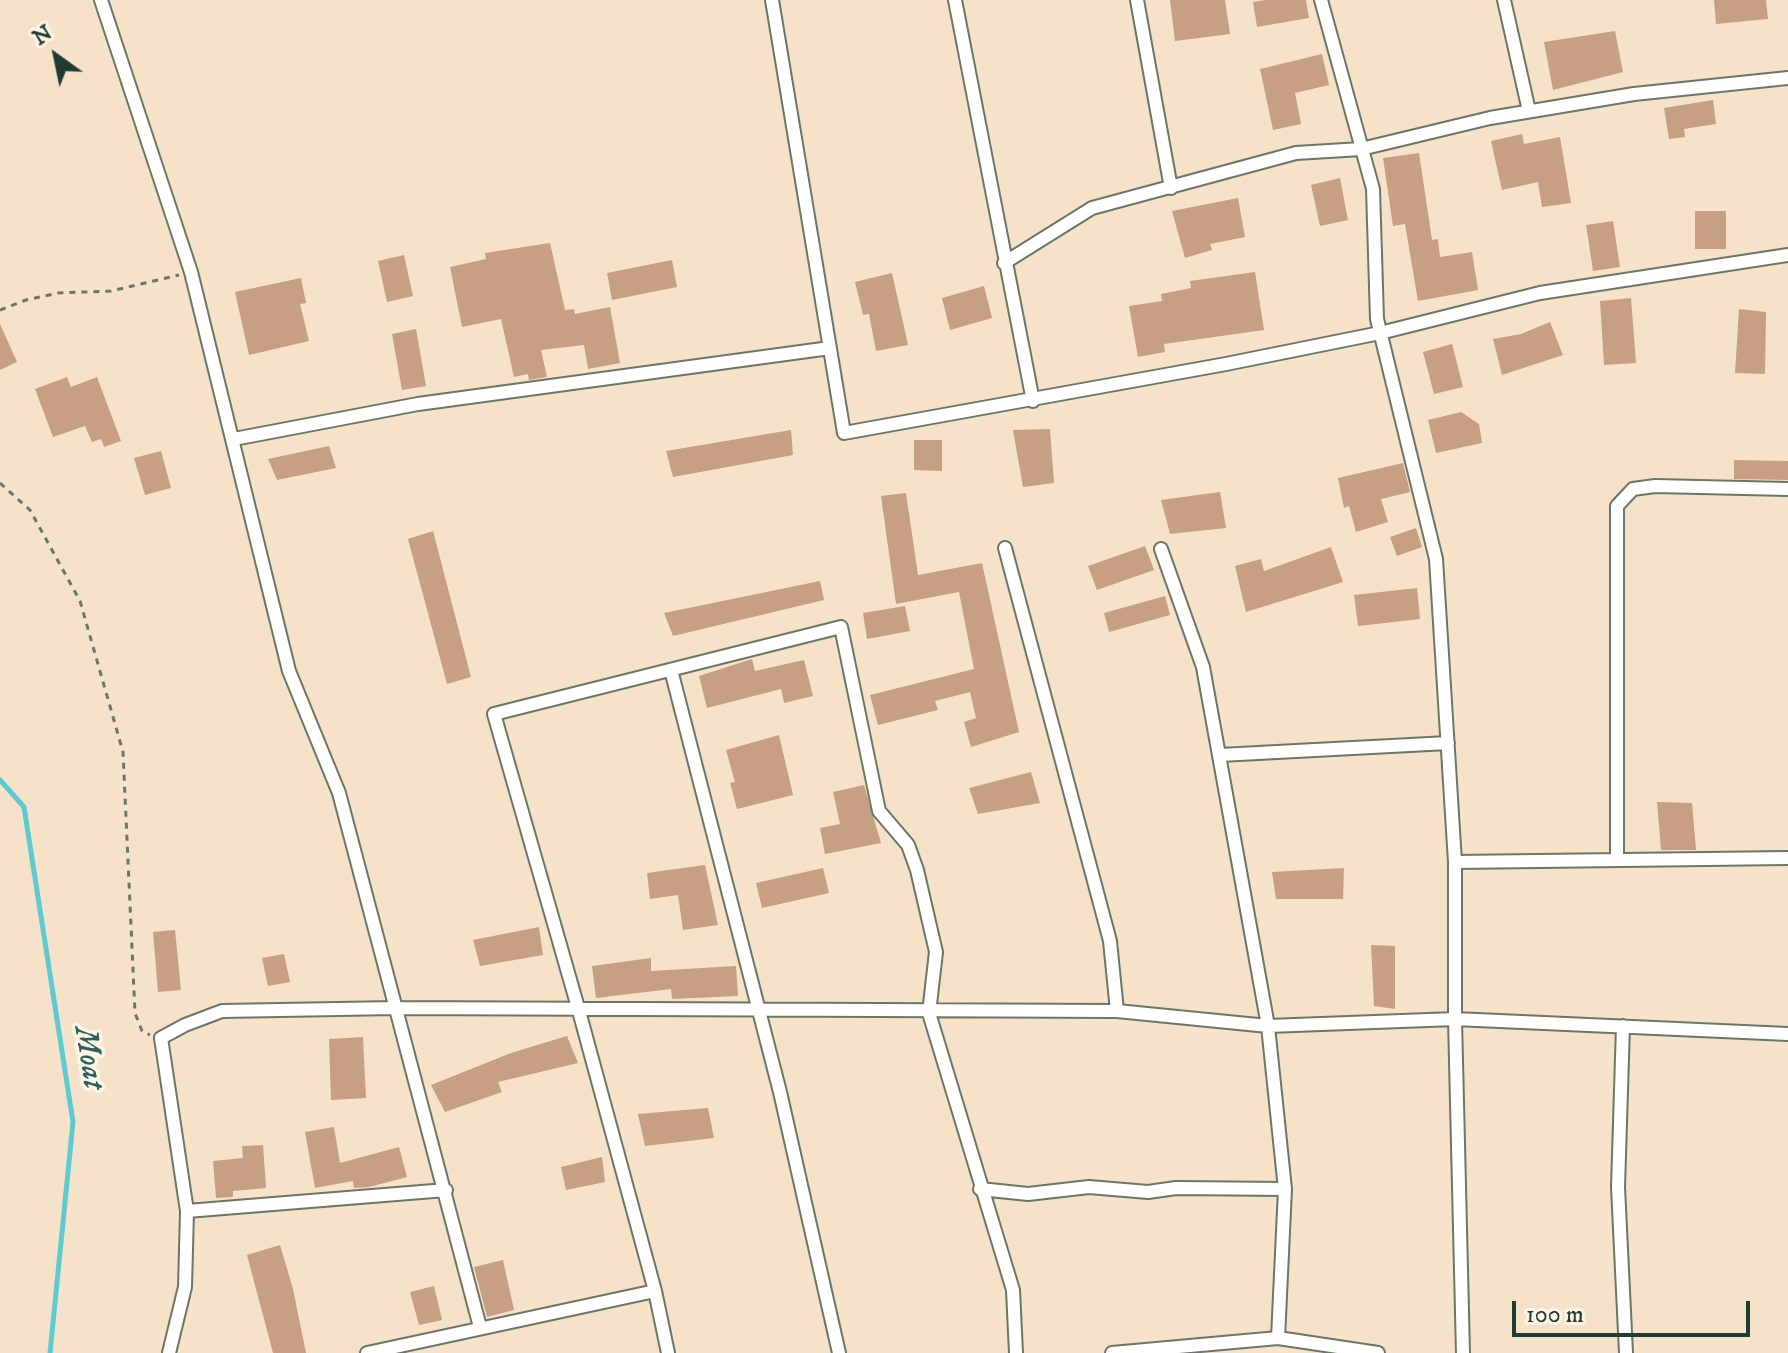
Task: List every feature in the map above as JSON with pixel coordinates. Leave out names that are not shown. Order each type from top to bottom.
[{"type":"street","points":[[101,0],[191,272],[289,671],[339,793],[480,1327]]},
{"type":"street","points":[[772,0],[844,433],[1033,401],[1380,333],[1540,293],[1788,255]]},
{"type":"street","points":[[955,0],[1033,401]]},
{"type":"street","points":[[1137,0],[1171,188]]},
{"type":"street","points":[[1321,0],[1373,189],[1380,333],[1436,559],[1455,862],[1455,1019],[1463,1353]]},
{"type":"street","points":[[1504,0],[1529,111]]},
{"type":"street","points":[[1004,263],[1092,208],[1296,153],[1361,149],[1529,111],[1634,94],[1788,78]]},
{"type":"street","points":[[234,439],[418,404],[830,348]]},
{"type":"street","points":[[1617,860],[1617,506],[1623,495],[1633,489],[1655,486],[1788,489]]},
{"type":"street","points":[[1005,548],[1110,941],[1117,1011]]},
{"type":"street","points":[[1161,549],[1203,667],[1268,1026],[1285,1189],[1278,1338]]},
{"type":"street","points":[[668,1353],[655,1291],[579,1011],[494,714],[841,627],[879,811],[908,845],[936,952],[929,1013],[1013,1290],[1016,1353]]},
{"type":"street","points":[[671,670],[756,1009],[780,1092],[839,1353]]},
{"type":"street","points":[[1220,755],[1448,743]]},
{"type":"street","points":[[1455,862],[1788,858]]},
{"type":"street","points":[[169,1353],[185,1287],[187,1211],[161,1038],[222,1011],[396,1008],[929,1013],[1117,1011],[1268,1026],[1455,1019],[1788,1034]]},
{"type":"street","points":[[1623,1026],[1618,1187],[1626,1353]]},
{"type":"street","points":[[980,1189],[1028,1194],[1089,1187],[1148,1192],[1176,1188],[1285,1189]]},
{"type":"street","points":[[187,1211],[446,1190]]},
{"type":"street","points":[[367,1353],[655,1291]]},
{"type":"street","points":[[1112,1353],[1278,1338],[1378,1353]]},
{"type":"path","points":[[0,310],[58,293],[111,291],[191,272]]},
{"type":"path","points":[[0,483],[30,510],[80,601],[123,752],[135,1013],[146,1034],[161,1038]]},
{"type":"building","points":[[1170,0],[1225,0],[1230,34],[1175,41]]},
{"type":"building","points":[[1306,0],[1309,18],[1257,27],[1253,2]]},
{"type":"building","points":[[1714,0],[1766,0],[1768,19],[1716,24]]},
{"type":"building","points":[[1615,31],[1623,72],[1553,90],[1544,42]]},
{"type":"building","points":[[1322,54],[1329,85],[1295,93],[1301,124],[1273,130],[1260,69]]},
{"type":"building","points":[[1713,100],[1716,124],[1684,129],[1685,137],[1669,139],[1664,108]]},
{"type":"building","points":[[1522,134],[1524,144],[1560,137],[1571,203],[1542,207],[1538,182],[1502,190],[1491,141]]},
{"type":"building","points":[[1419,153],[1432,240],[1438,239],[1440,257],[1472,252],[1478,290],[1418,301],[1405,224],[1393,226],[1383,158]]},
{"type":"building","points":[[1340,178],[1348,220],[1320,226],[1311,185]]},
{"type":"building","points":[[1238,198],[1245,237],[1210,244],[1212,250],[1185,258],[1172,211]]},
{"type":"building","points":[[1695,211],[1726,211],[1726,249],[1695,249]]},
{"type":"building","points":[[1613,221],[1620,267],[1593,271],[1586,225]]},
{"type":"building","points":[[550,243],[565,310],[574,309],[575,314],[610,307],[620,363],[588,369],[584,345],[541,350],[547,377],[529,380],[528,374],[514,377],[501,319],[462,327],[450,267],[486,259],[485,253]]},
{"type":"building","points":[[404,255],[413,296],[387,302],[378,261]]},
{"type":"building","points":[[672,260],[677,287],[612,300],[607,273]]},
{"type":"building","points":[[1255,272],[1264,330],[1164,344],[1165,352],[1138,357],[1129,306],[1162,301],[1161,294],[1191,288],[1190,281]]},
{"type":"building","points":[[892,273],[908,345],[876,351],[869,314],[863,315],[855,282]]},
{"type":"building","points":[[301,278],[306,303],[300,304],[309,341],[249,355],[235,292]]},
{"type":"building","points":[[984,286],[992,318],[950,330],[942,298]]},
{"type":"building","points":[[1631,298],[1636,363],[1604,365],[1600,301]]},
{"type":"building","points":[[1739,309],[1766,312],[1765,374],[1735,373]]},
{"type":"building","points":[[1550,322],[1563,355],[1502,375],[1493,339],[1521,334]]},
{"type":"building","points":[[0,324],[17,362],[0,370]]},
{"type":"building","points":[[416,329],[426,386],[402,390],[392,334]]},
{"type":"building","points":[[1452,344],[1463,387],[1434,394],[1423,352]]},
{"type":"building","points":[[67,377],[71,387],[97,377],[121,441],[104,447],[101,439],[92,442],[85,426],[53,437],[35,389]]},
{"type":"building","points":[[1461,412],[1479,424],[1482,443],[1436,453],[1428,420]]},
{"type":"building","points":[[1050,429],[1054,483],[1023,487],[1013,430]]},
{"type":"building","points":[[791,430],[793,455],[673,477],[666,451]]},
{"type":"building","points":[[914,440],[942,440],[942,471],[914,470]]},
{"type":"building","points":[[329,446],[336,468],[277,480],[268,459]]},
{"type":"building","points":[[161,451],[171,488],[145,495],[134,458]]},
{"type":"building","points":[[1734,460],[1788,461],[1788,480],[1734,479]]},
{"type":"building","points":[[1403,463],[1410,492],[1381,499],[1388,522],[1356,532],[1349,506],[1344,508],[1338,478]]},
{"type":"building","points":[[1220,492],[1226,528],[1170,534],[1161,500]]},
{"type":"building","points":[[906,493],[918,575],[982,563],[1019,732],[971,747],[964,722],[976,718],[970,692],[935,701],[938,710],[878,725],[870,695],[974,669],[959,592],[896,604],[881,496]]},
{"type":"building","points":[[1416,528],[1422,547],[1397,556],[1390,537]]},
{"type":"building","points":[[433,531],[471,677],[447,684],[408,539]]},
{"type":"building","points":[[1145,546],[1154,570],[1097,590],[1088,566]]},
{"type":"building","points":[[1331,547],[1343,582],[1246,612],[1235,566],[1261,559],[1264,571]]},
{"type":"building","points":[[820,581],[824,600],[673,636],[664,613]]},
{"type":"building","points":[[1417,588],[1420,619],[1358,626],[1354,595]]},
{"type":"building","points":[[1165,596],[1170,615],[1109,632],[1104,613]]},
{"type":"building","points":[[905,606],[910,631],[867,639],[863,613]]},
{"type":"building","points":[[752,659],[755,671],[804,660],[813,696],[784,703],[781,689],[707,708],[699,676]]},
{"type":"building","points":[[779,735],[793,795],[737,809],[730,783],[735,782],[726,750]]},
{"type":"building","points":[[1031,772],[1040,803],[978,814],[969,788]]},
{"type":"building","points":[[864,785],[881,843],[825,854],[820,828],[840,824],[833,792]]},
{"type":"building","points":[[1657,802],[1692,803],[1696,850],[1661,850]]},
{"type":"building","points":[[705,865],[718,925],[683,930],[678,895],[650,899],[647,873]]},
{"type":"building","points":[[823,868],[829,893],[762,908],[756,883]]},
{"type":"building","points":[[1344,868],[1343,899],[1276,899],[1272,872]]},
{"type":"building","points":[[539,927],[543,955],[480,966],[473,940]]},
{"type":"building","points":[[175,930],[181,990],[158,992],[153,932]]},
{"type":"building","points":[[1371,945],[1395,946],[1395,1009],[1374,1006]]},
{"type":"building","points":[[284,954],[290,982],[268,986],[262,958]]},
{"type":"building","points":[[651,958],[651,971],[736,966],[738,996],[672,999],[671,989],[596,998],[592,966]]},
{"type":"building","points":[[567,1036],[578,1063],[498,1082],[502,1092],[445,1112],[431,1085],[511,1053]]},
{"type":"building","points":[[363,1037],[366,1098],[331,1100],[329,1039]]},
{"type":"building","points":[[708,1108],[714,1138],[645,1146],[638,1114]]},
{"type":"building","points":[[334,1127],[340,1163],[399,1147],[407,1177],[369,1187],[354,1188],[353,1181],[315,1188],[305,1132]]},
{"type":"building","points":[[263,1145],[266,1188],[233,1191],[233,1197],[216,1198],[213,1161],[243,1158],[242,1146]]},
{"type":"building","points":[[602,1157],[605,1182],[566,1190],[561,1167]]},
{"type":"building","points":[[280,1245],[306,1353],[273,1353],[247,1255]]},
{"type":"building","points":[[503,1260],[514,1310],[487,1317],[474,1267]]},
{"type":"building","points":[[434,1286],[442,1320],[419,1325],[410,1292]]},
{"type":"waterway","name":"Moat","points":[[0,780],[24,807],[73,1122],[50,1353]]}]
